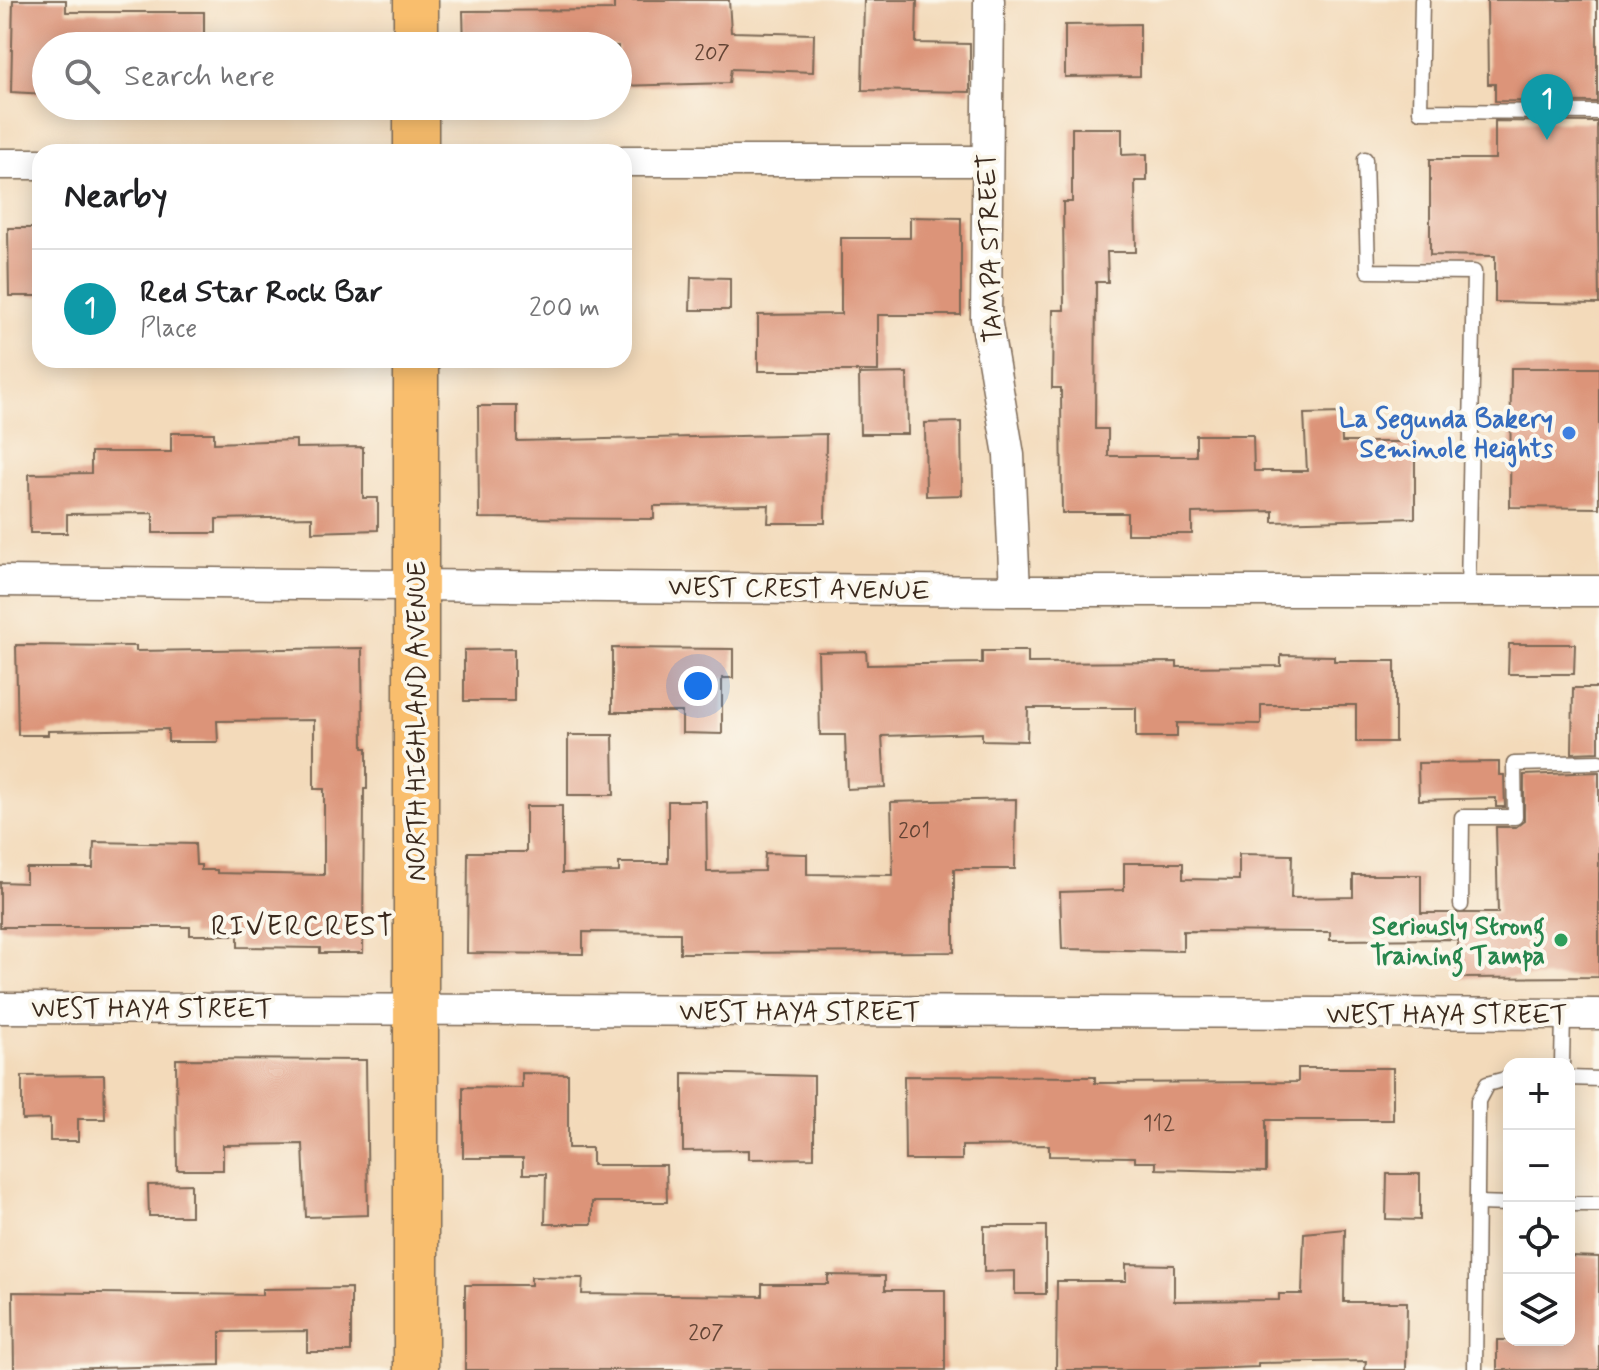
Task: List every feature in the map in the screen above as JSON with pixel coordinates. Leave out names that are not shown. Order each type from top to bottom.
[{"type":"main road","points":[[416,0],[416,32]]},
{"type":"main road","points":[[416,120],[416,144]]},
{"type":"main road","name":"NORTH HIGHLAND AVENUE","points":[[416,368],[416,1370]]},
{"type":"street","name":"TAMPA STREET","points":[[989,0],[985,161],[986,319],[1009,455],[1015,591]]},
{"type":"street","points":[[632,161],[985,161]]},
{"type":"street","points":[[0,164],[32,164]]},
{"type":"street","name":"WEST CREST AVENUE","points":[[0,581],[1015,591],[1599,591]]},
{"type":"street","name":"WEST HAYA STREET","points":[[0,1008],[1599,1014]]},
{"type":"lane","points":[[1422,0],[1420,111],[1599,112]]},
{"type":"lane","points":[[1365,159],[1368,271],[1474,272],[1468,591]]},
{"type":"lane","points":[[1461,905],[1462,817],[1515,817],[1514,764],[1599,762]]},
{"type":"lane","points":[[1562,1058],[1563,1014]]},
{"type":"lane","points":[[1575,1078],[1599,1079]]},
{"type":"lane","points":[[1475,1370],[1478,1101],[1487,1084],[1503,1080]]},
{"type":"lane","points":[[1478,1203],[1503,1204]]},
{"type":"lane","points":[[1575,1204],[1599,1204]]},
{"type":"building","points":[[13,0],[66,0],[66,12],[204,12],[204,32],[32,32],[32,93],[11,92]]},
{"type":"building","points":[[614,0],[729,0],[731,32],[814,34],[813,72],[731,69],[729,83],[632,86],[632,32],[464,32],[463,11],[614,10]]},
{"type":"building","points":[[864,0],[917,0],[916,43],[970,44],[970,92],[862,90]]},
{"type":"building","points":[[1487,0],[1597,0],[1597,102],[1495,101],[1495,84],[1488,84]]},
{"type":"building","points":[[1140,24],[1140,76],[1065,77],[1065,25]]},
{"type":"building","points":[[1495,121],[1597,122],[1599,304],[1495,302],[1495,256],[1430,255],[1430,159],[1495,159]]},
{"type":"building","points":[[1072,128],[1122,128],[1122,155],[1147,154],[1147,181],[1135,181],[1136,252],[1107,252],[1108,282],[1096,282],[1095,429],[1108,429],[1108,456],[1196,456],[1196,435],[1253,435],[1254,471],[1307,471],[1304,414],[1341,413],[1342,442],[1415,442],[1415,518],[1273,522],[1273,511],[1192,513],[1192,534],[1127,534],[1127,513],[1062,513],[1061,388],[1052,388],[1053,310],[1064,310],[1063,202],[1072,202]]},
{"type":"building","points":[[910,217],[961,218],[961,315],[878,315],[878,371],[758,371],[758,315],[841,314],[841,238],[910,238]]},
{"type":"building","points":[[8,228],[32,228],[32,296],[9,296]]},
{"type":"building","points":[[691,277],[730,278],[730,310],[690,310]]},
{"type":"building","points":[[1511,368],[1599,368],[1599,508],[1510,507]]},
{"type":"building","points":[[907,373],[908,434],[860,434],[859,374]]},
{"type":"building","points":[[478,406],[517,406],[517,441],[826,434],[825,523],[768,523],[769,505],[654,506],[654,519],[479,518]]},
{"type":"building","points":[[961,422],[962,495],[926,496],[925,423]]},
{"type":"building","points":[[171,433],[214,433],[214,443],[296,440],[296,448],[363,447],[363,498],[378,498],[378,530],[312,532],[312,517],[216,519],[216,533],[153,533],[153,513],[67,514],[67,533],[30,533],[29,474],[91,473],[91,452],[171,452]]},
{"type":"building","points":[[1509,644],[1575,644],[1574,674],[1508,674]]},
{"type":"building","points":[[16,645],[136,646],[136,651],[362,648],[363,748],[367,748],[363,953],[320,953],[320,948],[238,947],[238,935],[190,935],[190,927],[0,927],[0,882],[26,883],[26,868],[93,868],[94,842],[195,844],[196,865],[201,865],[201,870],[217,870],[217,873],[324,875],[324,789],[314,789],[314,720],[217,721],[218,742],[168,742],[168,729],[48,731],[48,735],[18,735]]},
{"type":"building","points":[[612,648],[733,649],[733,678],[722,678],[722,734],[682,733],[682,712],[612,712]]},
{"type":"building","points":[[514,649],[514,701],[464,701],[464,650]]},
{"type":"building","points":[[866,651],[867,665],[982,663],[982,651],[1028,651],[1028,663],[1177,662],[1177,667],[1281,666],[1281,655],[1334,656],[1334,661],[1395,661],[1395,742],[1356,742],[1356,705],[1261,705],[1261,724],[1177,723],[1177,737],[1136,737],[1136,708],[1028,708],[1027,741],[982,740],[982,733],[882,736],[885,787],[847,789],[845,735],[820,735],[818,652]]},
{"type":"building","points":[[1573,688],[1599,688],[1599,752],[1572,753]]},
{"type":"building","points":[[568,735],[613,735],[614,795],[568,795]]},
{"type":"building","points":[[1499,762],[1499,775],[1504,775],[1505,807],[1496,807],[1496,798],[1419,800],[1418,763]]},
{"type":"building","points":[[1599,772],[1599,977],[1458,978],[1458,939],[1330,940],[1330,932],[1183,931],[1183,951],[1062,949],[1060,892],[1124,890],[1124,863],[1183,863],[1183,879],[1239,880],[1239,854],[1292,855],[1291,898],[1353,897],[1353,875],[1421,875],[1421,913],[1498,913],[1496,827],[1516,827],[1524,821],[1524,775]]},
{"type":"building","points":[[1016,799],[1015,869],[954,869],[954,952],[680,953],[680,933],[583,932],[583,954],[467,953],[468,852],[526,852],[526,806],[562,806],[562,873],[619,872],[619,863],[668,863],[668,801],[706,801],[707,872],[764,871],[765,853],[807,854],[807,874],[893,875],[891,802]]},
{"type":"building","points":[[176,1059],[366,1060],[368,1215],[306,1217],[303,1144],[223,1145],[223,1170],[177,1170]]},
{"type":"building","points":[[1298,1068],[1393,1068],[1393,1120],[1266,1120],[1266,1172],[1156,1169],[1156,1162],[1135,1162],[1135,1157],[1049,1156],[1049,1145],[962,1146],[962,1160],[905,1160],[904,1076],[1095,1077],[1095,1083],[1298,1082]]},
{"type":"building","points":[[522,1073],[568,1074],[568,1148],[592,1148],[592,1165],[666,1165],[667,1202],[592,1202],[592,1224],[545,1224],[546,1174],[523,1174],[523,1158],[463,1158],[463,1087],[522,1088]]},
{"type":"building","points":[[683,1073],[814,1076],[814,1158],[749,1159],[749,1150],[683,1151]]},
{"type":"building","points":[[104,1075],[105,1119],[78,1119],[78,1141],[50,1141],[50,1119],[22,1120],[22,1076]]},
{"type":"building","points":[[1387,1174],[1420,1174],[1420,1220],[1386,1219]]},
{"type":"building","points":[[191,1184],[191,1216],[149,1216],[148,1185]]},
{"type":"building","points":[[984,1226],[1046,1226],[1046,1294],[1015,1294],[1015,1271],[984,1272]]},
{"type":"building","points":[[1345,1229],[1344,1302],[1407,1302],[1406,1370],[1365,1370],[1366,1361],[1258,1363],[1258,1367],[1173,1370],[1056,1370],[1057,1281],[1126,1281],[1126,1264],[1174,1265],[1174,1301],[1279,1300],[1279,1294],[1302,1294],[1304,1233]]},
{"type":"building","points":[[1575,1256],[1599,1257],[1599,1370],[1497,1370],[1497,1340],[1503,1340],[1503,1346],[1575,1346]]},
{"type":"building","points":[[828,1275],[885,1276],[885,1290],[945,1290],[945,1370],[465,1370],[465,1285],[531,1285],[531,1277],[583,1278],[582,1294],[762,1296],[762,1284],[828,1284]]},
{"type":"building","points":[[351,1288],[351,1352],[307,1352],[307,1331],[220,1332],[220,1365],[14,1370],[13,1292],[262,1295],[262,1289]]},
{"type":"place","name":"Red Star Rock Bar","points":[[1547,140]]},
{"type":"place","name":"La Segunda Bakery Seminole Heights","points":[[1569,433]]},
{"type":"place","name":"Seriously Strong Training Tampa","points":[[1561,940]]},
{"type":"district","name":"RIVERCREST","points":[[303,925]]}]
